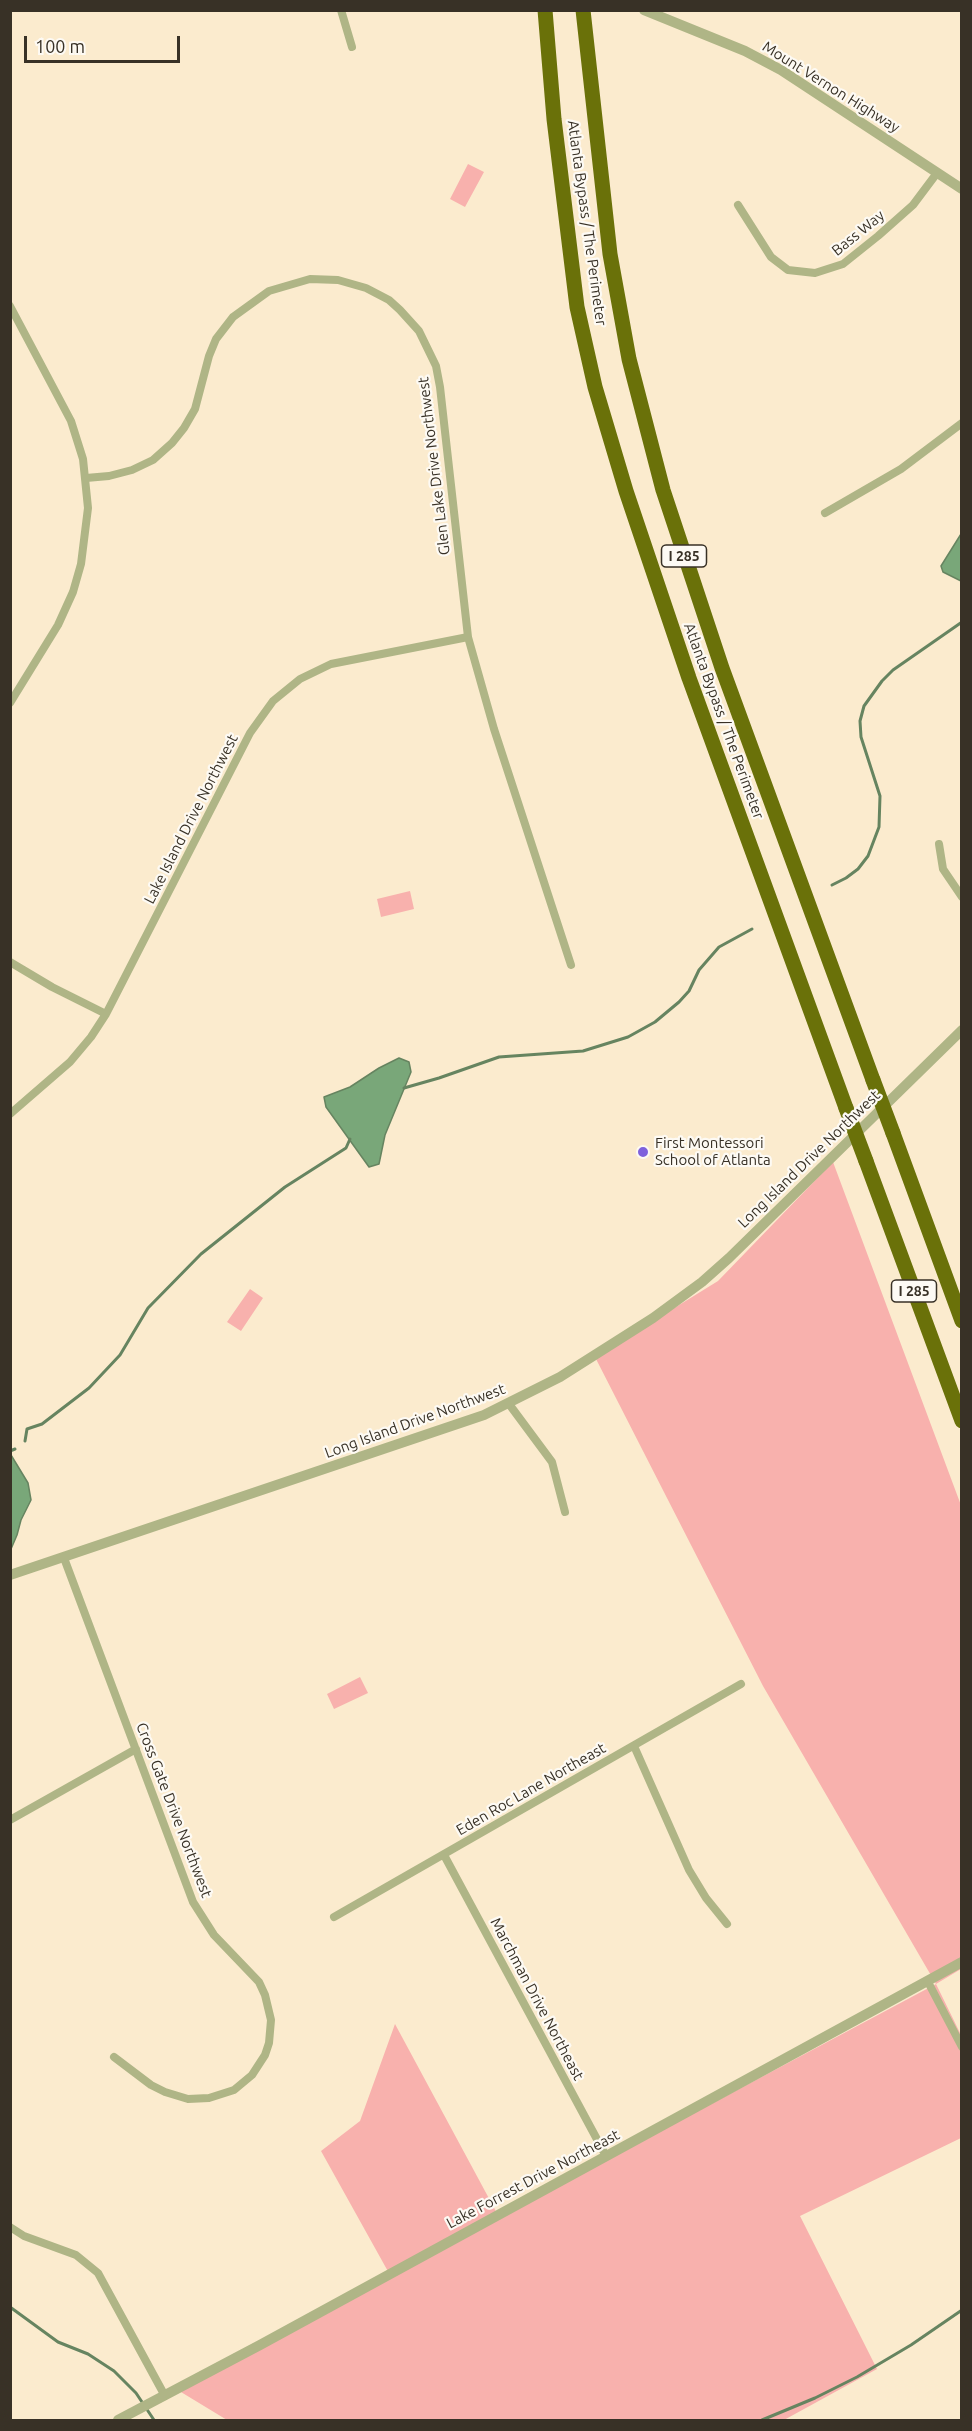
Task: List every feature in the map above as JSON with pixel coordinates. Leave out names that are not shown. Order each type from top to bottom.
[{"type":"highway","name":"Atlanta Bypass / The Perimeter","points":[[545,10],[554,119],[578,307],[595,387],[626,491],[685,667],[962,1421]]},
{"type":"highway","name":"Atlanta Bypass / The Perimeter","points":[[583,10],[610,254],[629,359],[663,490],[718,657],[962,1322]]},
{"type":"highway","points":[[938,1258],[962,1304]]},
{"type":"street","points":[[341,10],[352,47]]},
{"type":"street","name":"Mount Vernon Highway","points":[[644,10],[745,51],[781,70],[962,189]]},
{"type":"street","name":"Bass Way","points":[[738,205],[771,257],[788,270],[815,273],[843,264],[878,236],[913,205],[937,173]]},
{"type":"street","name":"Glen Lake Drive Northwest","points":[[86,478],[109,477],[132,470],[153,460],[172,443],[195,409],[209,356],[216,339],[233,317],[255,299],[282,285],[310,279],[338,280],[366,288],[389,300],[410,319],[426,342],[436,366],[440,387],[468,637],[494,729],[571,964]]},
{"type":"street","points":[[10,306],[71,421],[78,440],[86,478],[88,508],[86,536],[73,592],[58,625],[10,703]]},
{"type":"street","points":[[825,513],[901,469],[962,423]]},
{"type":"street","name":"Lake Island Drive Northwest","points":[[10,1114],[70,1062],[106,1014],[250,733],[273,701],[300,679],[331,664],[468,637]]},
{"type":"street","points":[[939,843],[943,869],[962,897]]},
{"type":"street","points":[[10,962],[52,987],[106,1014]]},
{"type":"street","name":"Long Island Drive Northwest","points":[[10,1575],[484,1415],[560,1377],[653,1318],[702,1282],[737,1251],[961,1032]]},
{"type":"street","points":[[509,1404],[552,1462],[565,1512]]},
{"type":"street","name":"Cross Gate Drive Northwest","points":[[64,1558],[193,1902],[214,1935],[259,1982],[269,2006],[271,2032],[265,2055],[252,2075],[234,2090],[209,2098],[188,2098],[165,2092],[151,2085],[114,2057]]},
{"type":"street","name":"Eden Roc Lane Northeast","points":[[334,1917],[741,1684]]},
{"type":"street","points":[[634,1746],[689,1870],[706,1898],[727,1924]]},
{"type":"street","points":[[10,1820],[136,1749]]},
{"type":"street","name":"Marchman Drive Northeast","points":[[444,1855],[606,2156]]},
{"type":"street","name":"Lake Forrest Drive Northeast","points":[[124,2418],[962,1962]]},
{"type":"street","points":[[927,1982],[961,2044]]},
{"type":"street","points":[[10,2228],[24,2236],[76,2254],[98,2273],[165,2396]]},
{"type":"shaded area","points":[[468,164],[484,172],[465,207],[450,199]]},
{"type":"shaded area","points":[[961,534],[961,581],[943,572],[941,566]]},
{"type":"shaded area","points":[[410,891],[414,909],[381,917],[377,899]]},
{"type":"shaded area","points":[[399,1058],[409,1062],[411,1072],[385,1135],[379,1164],[369,1167],[326,1107],[324,1097],[350,1087]]},
{"type":"shaded area","points":[[833,1162],[962,1508],[961,1969],[936,1984],[763,1686],[595,1357],[718,1281]]},
{"type":"shaded area","points":[[250,1289],[263,1298],[241,1331],[227,1322]]},
{"type":"shaded area","points":[[11,1455],[28,1483],[31,1500],[11,1549]]},
{"type":"shaded area","points":[[360,1677],[368,1693],[334,1709],[327,1694]]},
{"type":"shaded area","points":[[936,1984],[961,2035],[961,2138],[800,2216],[877,2369],[784,2420],[227,2420],[176,2389],[390,2275],[321,2151],[360,2121],[395,2024],[499,2217]]},
{"type":"waterway","points":[[832,885],[858,869],[868,856],[879,827],[880,796],[861,737],[860,721],[864,706],[893,670],[962,622]]},
{"type":"waterway","points":[[404,1088],[499,1057],[583,1051],[628,1037],[655,1022],[679,1002],[689,991],[699,970],[719,947],[752,929]]},
{"type":"waterway","points":[[25,1441],[27,1429],[42,1424],[89,1388],[120,1355],[148,1308],[201,1254],[285,1187],[346,1148],[350,1139]]},
{"type":"waterway","points":[[10,1451],[15,1449]]},
{"type":"waterway","points":[[10,2307],[58,2342],[88,2354],[114,2371],[136,2393],[154,2420]]},
{"type":"waterway","points":[[762,2420],[815,2398],[857,2377],[911,2345],[962,2310]]},
{"type":"place","name":"First Montessori School of Atlanta","points":[[643,1152]]}]
